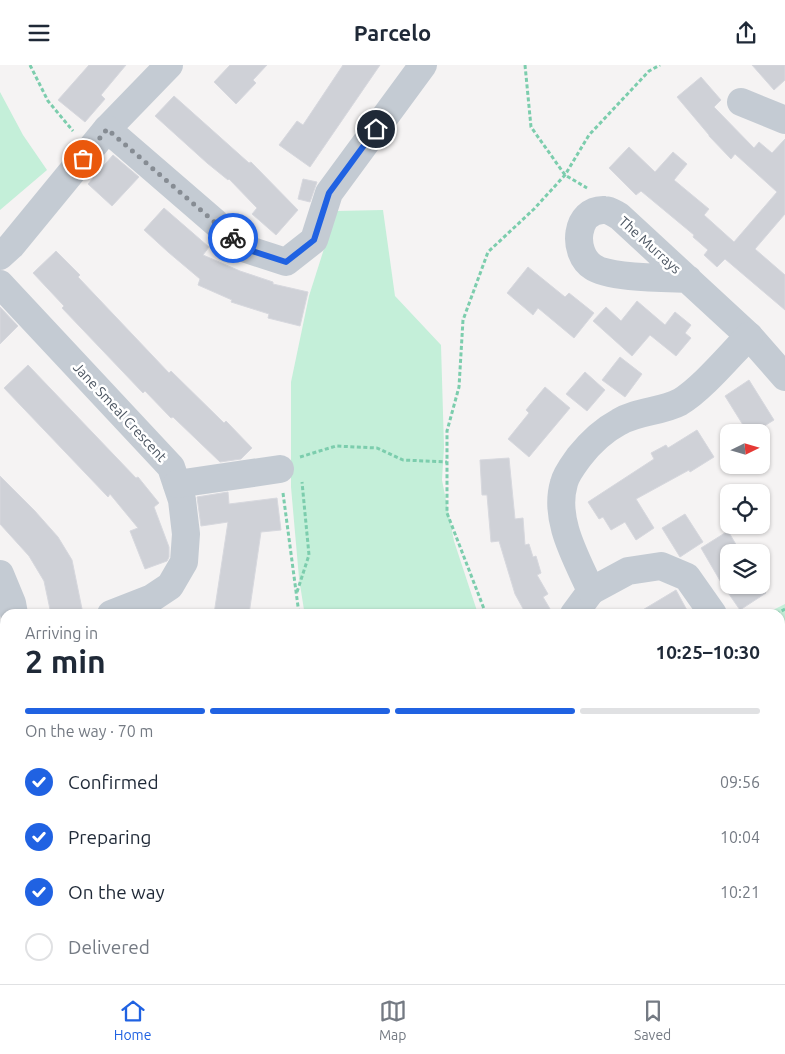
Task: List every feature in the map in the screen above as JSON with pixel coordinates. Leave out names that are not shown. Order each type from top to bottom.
[{"type":"street","points":[[0,256],[107,129],[169,65]]},
{"type":"street","points":[[107,129],[246,249],[286,262],[314,240],[329,193],[423,65]]},
{"type":"street","points":[[741,102],[785,120]]},
{"type":"street","points":[[595,193],[619,216]]},
{"type":"street","name":"The Murrays","points":[[688,279],[616,274],[603,272],[592,267],[583,257],[579,245],[579,232],[584,219],[594,212],[606,210],[619,216],[688,279],[749,336],[785,377]]},
{"type":"street","name":"Jane Smeal Crescent","points":[[0,284],[171,467],[182,500],[186,534],[184,562],[170,586],[152,598],[123,609]]},
{"type":"street","points":[[591,591],[566,532],[560,504],[564,482],[574,464],[586,447],[620,421],[664,409],[680,401],[698,388],[749,336]]},
{"type":"street","points":[[177,484],[293,468]]},
{"type":"street","points":[[578,609],[591,591],[628,571],[661,566],[687,577],[709,609]]},
{"type":"street","points":[[0,574],[13,609]]},
{"type":"path","points":[[30,65],[48,101],[78,136]]},
{"type":"path","points":[[524,65],[530,127],[565,175],[595,193]]},
{"type":"path","points":[[484,609],[447,513],[447,431],[459,387],[463,320],[488,252],[534,209],[565,175],[589,135],[649,71],[660,65]]},
{"type":"path","points":[[293,468],[336,446],[377,448],[403,460],[448,462]]},
{"type":"path","points":[[293,468],[299,609]]},
{"type":"path","points":[[293,468],[309,555],[297,592]]},
{"type":"green space","points":[[0,92],[23,135],[47,170],[0,210]]},
{"type":"green space","points":[[383,210],[395,296],[441,345],[444,447],[442,480],[454,541],[476,609],[304,609],[299,578],[291,487],[291,382],[309,296],[336,211]]},
{"type":"green space","points":[[785,604],[785,609],[775,609]]},
{"type":"building","points":[[89,65],[126,65],[101,95],[105,99],[85,122],[58,100]]},
{"type":"building","points":[[230,65],[267,65],[253,80],[256,83],[236,104],[214,82]]},
{"type":"building","points":[[343,65],[380,65],[310,167],[279,145],[297,121],[303,125]]},
{"type":"building","points":[[752,65],[785,65],[785,80],[774,90]]},
{"type":"building","points":[[701,77],[721,100],[714,107],[754,148],[759,142],[772,153],[785,139],[785,214],[755,249],[785,275],[785,310],[725,259],[717,267],[704,255],[708,250],[693,237],[694,235],[641,191],[636,195],[609,168],[629,147],[655,172],[673,152],[687,164],[674,180],[709,209],[704,215],[734,242],[777,192],[735,154],[731,159],[677,97]]},
{"type":"building","points":[[174,96],[249,163],[251,162],[298,210],[276,235],[252,214],[257,208],[229,179],[207,163],[155,116]]},
{"type":"building","points":[[113,155],[139,177],[112,206],[88,184]]},
{"type":"building","points":[[303,179],[317,182],[310,202],[298,199]]},
{"type":"building","points":[[164,208],[209,247],[203,255],[240,271],[273,282],[273,284],[308,292],[300,326],[268,318],[269,314],[231,302],[232,300],[198,285],[200,279],[144,230]]},
{"type":"building","points":[[56,251],[80,275],[78,277],[169,373],[171,371],[224,423],[226,421],[252,448],[241,459],[220,462],[173,417],[171,418],[145,391],[143,393],[62,308],[64,306],[33,273]]},
{"type":"building","points":[[528,267],[565,297],[569,293],[594,313],[574,338],[538,308],[533,315],[507,293]]},
{"type":"building","points":[[637,301],[665,325],[675,312],[691,325],[685,333],[691,338],[676,356],[650,335],[632,356],[593,321],[606,307],[621,321]]},
{"type":"building","points":[[0,307],[18,326],[0,344]]},
{"type":"building","points":[[620,357],[642,374],[625,397],[602,380]]},
{"type":"building","points":[[28,365],[136,478],[138,477],[159,503],[154,507],[169,547],[167,561],[145,569],[130,531],[138,528],[110,494],[108,497],[4,388]]},
{"type":"building","points":[[585,372],[605,390],[587,411],[566,394]]},
{"type":"building","points":[[749,380],[774,420],[768,424],[742,424],[725,396]]},
{"type":"building","points":[[545,387],[570,408],[529,457],[508,439],[529,413],[526,410]]},
{"type":"building","points":[[697,430],[714,457],[690,472],[689,470],[636,499],[654,528],[636,540],[625,522],[611,530],[603,517],[599,519],[588,502],[654,459],[651,453],[666,445],[668,448]]},
{"type":"building","points":[[509,458],[515,519],[523,518],[525,545],[529,544],[533,557],[536,556],[541,573],[537,575],[548,594],[543,597],[550,609],[523,609],[515,594],[499,541],[491,542],[487,495],[482,495],[480,460]]},
{"type":"building","points":[[0,476],[58,537],[72,560],[82,609],[50,609],[44,581],[29,556],[0,524]]},
{"type":"building","points":[[228,492],[229,504],[277,498],[281,530],[261,532],[250,609],[215,609],[228,522],[201,526],[197,497]]},
{"type":"building","points":[[685,514],[703,542],[680,557],[662,528]]},
{"type":"building","points":[[723,534],[730,534],[736,544],[720,544],[720,581],[701,548]]},
{"type":"building","points":[[676,590],[686,609],[644,609]]},
{"type":"building","points":[[729,594],[764,594],[742,609],[739,609]]},
{"type":"way so far","points":[[83,159],[107,129],[233,238]]},
{"type":"route","points":[[233,238],[246,249],[286,262],[314,240],[329,193],[376,129]]}]
